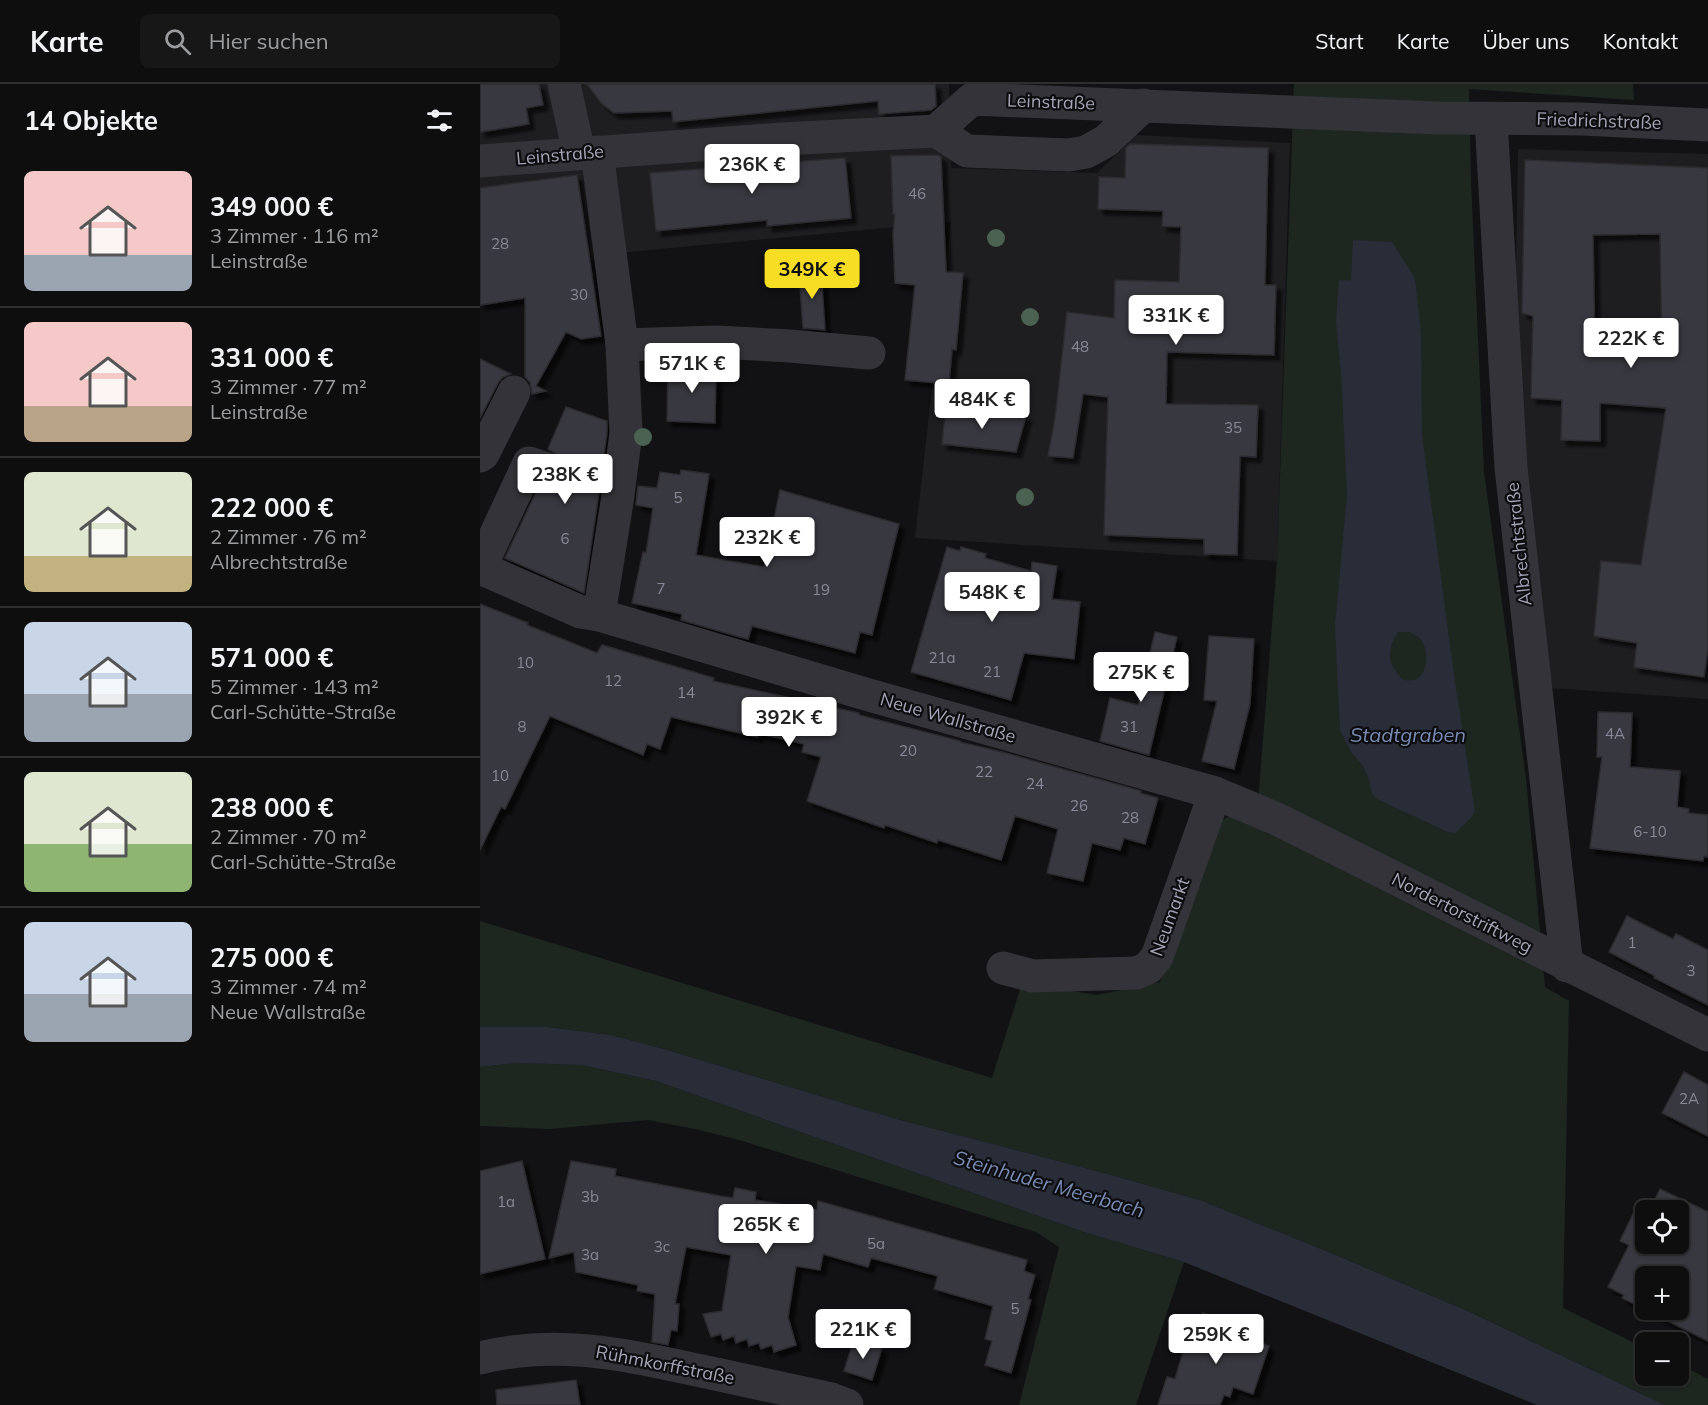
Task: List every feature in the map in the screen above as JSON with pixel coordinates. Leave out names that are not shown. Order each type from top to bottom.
[{"type":"street","points":[[564,84],[588,152],[606,220],[622,345],[626,433],[599,615]]},
{"type":"street","name":"Leinstraße","points":[[480,161],[936,130],[969,92],[1144,105],[1491,119]]},
{"type":"street","points":[[936,130],[973,116],[1113,123],[1144,105]]},
{"type":"street","points":[[936,130],[967,151],[1069,155],[1086,152],[1106,141],[1144,105]]},
{"type":"street","name":"Friedrichstraße","points":[[1491,119],[1581,119],[1708,125]]},
{"type":"street","name":"Albrechtstraße","points":[[1491,119],[1511,468],[1567,966]]},
{"type":"street","points":[[622,345],[716,342],[869,353]]},
{"type":"street","points":[[480,456],[514,392]]},
{"type":"street","points":[[480,568],[529,463],[547,469]]},
{"type":"street","name":"Neue Wallstraße","points":[[480,568],[581,612],[599,615],[869,695],[1215,793]]},
{"type":"street","name":"Nordertorstriftweg","points":[[1215,793],[1277,819],[1708,1035]]},
{"type":"street","name":"Neumarkt","points":[[1003,968],[1033,976],[1136,973],[1148,968],[1157,957],[1215,793]]},
{"type":"street","name":"Rühmkorffstraße","points":[[480,1358],[509,1351],[573,1349],[628,1355],[835,1403]]},
{"type":"shaded area","points":[[480,84],[949,84],[951,168],[1097,173],[1137,135],[1290,143],[1277,561],[915,538],[951,222],[628,252],[480,283]]},
{"type":"shaded area","points":[[1294,84],[1633,84],[1634,100],[1469,89],[1484,472],[1526,778],[1545,987],[1569,1001],[1563,1308],[1635,1343],[1635,1386],[1689,1386],[1689,1369],[1708,1379],[1708,1405],[1665,1405],[1470,1312],[1200,1200],[893,1118],[611,1035],[548,1027],[480,1027],[480,921],[992,1078],[1022,983],[1097,995],[1160,982],[1223,819],[1258,803],[1277,561]]},
{"type":"shaded area","points":[[1518,149],[1708,154],[1708,699],[1552,688],[1514,377]]},
{"type":"shaded area","points":[[517,1063],[581,1065],[656,1081],[1084,1232],[1184,1262],[1136,1405],[1019,1405],[1059,1247],[1036,1232],[739,1140],[648,1120],[550,1129],[480,1126],[480,1067]]},
{"type":"water","name":"Stadtgraben","points":[[1353,240],[1392,242],[1413,275],[1416,286],[1421,334],[1422,435],[1475,812],[1455,833],[1448,832],[1375,798],[1363,766],[1351,752],[1340,730],[1335,626],[1347,494],[1336,321],[1339,280],[1351,281]],"holes":[[[1398,632],[1415,634],[1424,645],[1426,664],[1421,675],[1415,680],[1403,680],[1391,662],[1391,645]]]},
{"type":"water","name":"Steinhuder Meerbach","points":[[480,1027],[548,1027],[611,1035],[893,1118],[1200,1200],[1470,1312],[1665,1405],[1537,1405],[1184,1262],[1084,1232],[656,1081],[581,1065],[517,1063],[480,1067]]},
{"type":"building","points":[[480,84],[539,84],[543,105],[526,108],[529,124],[480,132]]},
{"type":"building","points":[[587,84],[935,84],[936,106],[931,110],[879,114],[878,101],[673,122],[672,111],[614,113],[602,104]]},
{"type":"building","points":[[1130,144],[1268,148],[1265,285],[1276,285],[1274,355],[1167,352],[1166,404],[1258,405],[1256,457],[1240,456],[1237,555],[1204,554],[1204,539],[1104,535],[1108,397],[1083,394],[1073,458],[1048,456],[1055,419],[1067,312],[1114,318],[1115,280],[1179,282],[1181,227],[1162,226],[1163,211],[1098,209],[1099,177],[1125,178],[1126,148]]},
{"type":"building","points":[[938,155],[941,157],[946,272],[963,273],[956,350],[952,349],[949,384],[905,380],[915,285],[895,283],[893,234],[895,214],[893,214],[891,156]]},
{"type":"building","points":[[845,158],[851,218],[767,226],[767,220],[656,231],[650,173]]},
{"type":"building","points":[[1525,160],[1708,168],[1708,647],[1704,677],[1634,667],[1637,643],[1594,636],[1601,561],[1641,565],[1666,408],[1600,403],[1600,441],[1561,440],[1562,400],[1531,398],[1533,316],[1522,313]],"holes":[[[1660,234],[1662,355],[1595,356],[1593,235]]]},
{"type":"building","points":[[577,175],[601,336],[581,339],[566,332],[536,386],[546,391],[532,394],[530,382],[525,377],[525,298],[480,305],[480,188]]},
{"type":"building","points":[[821,271],[825,330],[803,328],[799,273]]},
{"type":"building","points":[[480,359],[511,374],[503,377],[498,383],[480,418]]},
{"type":"building","points":[[668,366],[716,367],[715,423],[667,421]]},
{"type":"building","points":[[566,407],[607,421],[584,593],[505,558],[539,486],[551,487],[559,483],[565,475],[565,466],[561,457],[548,449]]},
{"type":"building","points":[[946,407],[1026,416],[1016,452],[942,444]]},
{"type":"building","points":[[681,470],[709,474],[696,555],[764,567],[780,490],[899,524],[872,635],[860,632],[855,653],[752,626],[748,639],[681,620],[682,614],[632,603],[643,552],[646,553],[653,508],[636,505],[638,486],[657,488],[660,472],[680,475]]},
{"type":"building","points":[[947,547],[960,551],[961,547],[986,554],[985,558],[1031,571],[1032,562],[1057,566],[1052,599],[1080,602],[1074,659],[1024,653],[1011,700],[911,672]]},
{"type":"building","points":[[480,604],[597,653],[602,645],[714,678],[713,681],[859,713],[859,715],[1141,791],[1140,793],[1158,798],[1145,844],[1124,838],[1120,850],[1092,843],[1083,881],[1047,873],[1058,829],[1015,816],[1001,860],[938,840],[937,843],[885,825],[884,828],[807,801],[821,757],[802,752],[804,744],[757,733],[757,737],[671,717],[660,749],[647,744],[643,755],[550,716],[505,809],[501,807],[480,850]]},
{"type":"building","points":[[1155,632],[1177,637],[1149,755],[1100,741],[1110,698],[1138,705]]},
{"type":"building","points":[[1209,636],[1254,639],[1250,704],[1234,769],[1202,761],[1217,701],[1204,700]]},
{"type":"building","points":[[1598,712],[1632,713],[1630,767],[1680,771],[1677,807],[1689,809],[1688,813],[1708,815],[1708,857],[1704,856],[1703,861],[1590,848],[1602,757],[1597,757]]},
{"type":"building","points":[[1627,916],[1673,939],[1676,934],[1708,950],[1708,1005],[1609,952]]},
{"type":"building","points":[[1684,1072],[1708,1085],[1708,1136],[1662,1113]]},
{"type":"building","points":[[522,1161],[545,1259],[480,1274],[480,1171]]},
{"type":"building","points":[[571,1161],[616,1169],[615,1176],[720,1196],[733,1198],[735,1188],[756,1192],[755,1200],[817,1210],[818,1201],[1027,1260],[1024,1271],[1035,1275],[1028,1299],[1031,1300],[1011,1373],[985,1365],[992,1341],[985,1339],[993,1306],[934,1289],[938,1276],[871,1258],[868,1267],[823,1254],[820,1270],[796,1266],[788,1317],[796,1345],[774,1352],[772,1345],[761,1349],[759,1343],[749,1346],[747,1339],[736,1343],[734,1336],[723,1340],[721,1334],[711,1337],[703,1314],[722,1311],[731,1255],[686,1247],[675,1304],[679,1304],[677,1331],[671,1330],[668,1345],[652,1342],[655,1294],[637,1291],[638,1285],[576,1272],[574,1252],[549,1258]]},
{"type":"building","points":[[1660,1189],[1683,1200],[1655,1200]]},
{"type":"building","points":[[1689,1203],[1708,1212],[1708,1341],[1666,1320],[1689,1320],[1689,1266],[1635,1266],[1635,1304],[1622,1298],[1624,1295],[1608,1287],[1629,1245],[1620,1241],[1634,1212],[1635,1254],[1689,1254]]},
{"type":"building","points":[[1203,1313],[1258,1331],[1255,1341],[1269,1346],[1253,1394],[1233,1387],[1230,1397],[1224,1395],[1220,1405],[1158,1405],[1167,1377],[1175,1379],[1185,1345],[1192,1348]]},
{"type":"building","points":[[854,1339],[882,1348],[872,1380],[844,1371]]},
{"type":"building","points":[[576,1380],[580,1405],[497,1405],[496,1390]]}]
